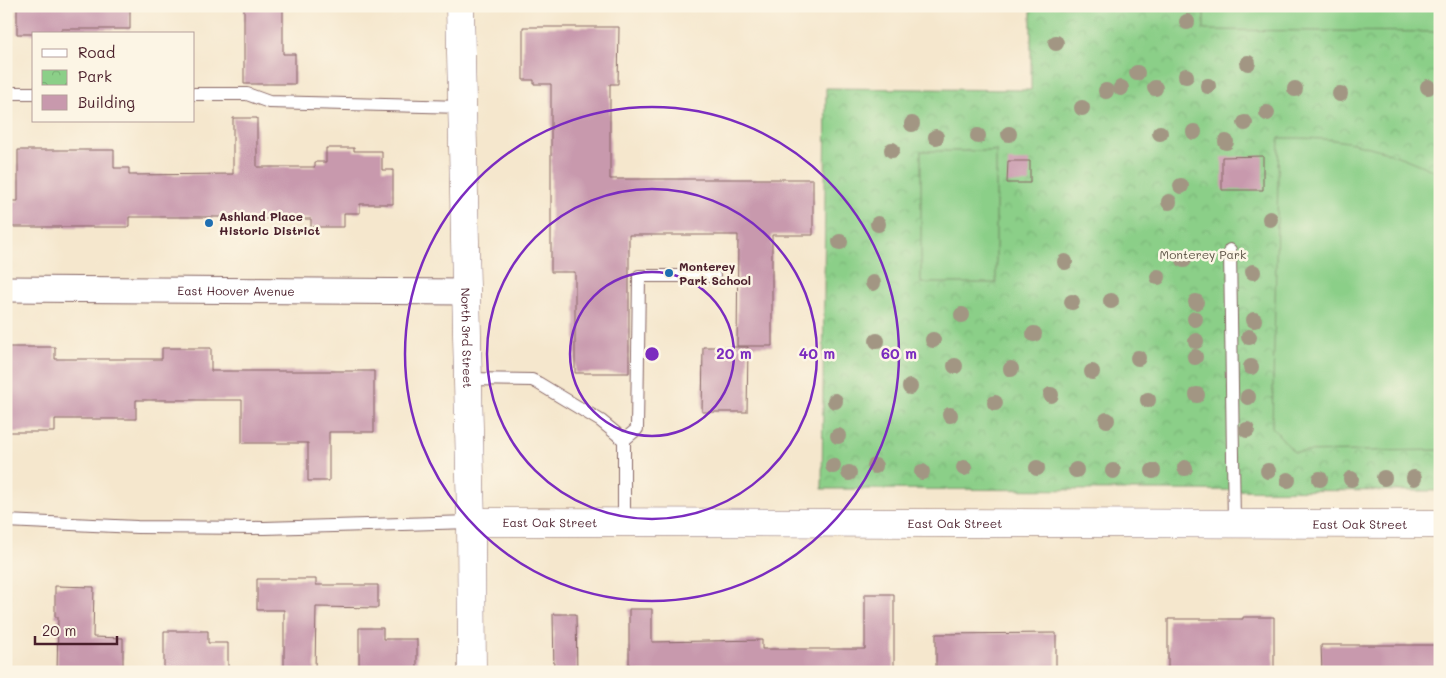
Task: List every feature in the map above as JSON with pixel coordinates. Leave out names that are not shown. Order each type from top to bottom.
[{"type":"street","name":"North 3rd Street","points":[[460,6],[471,522],[472,672]]},
{"type":"street","name":"East Hoover Avenue","points":[[6,289],[465,292]]},
{"type":"street","name":"East Oak Street","points":[[471,522],[1440,524]]},
{"type":"lane","points":[[6,93],[32,93]]},
{"type":"lane","points":[[195,94],[247,94],[268,102],[462,107]]},
{"type":"lane","points":[[1230,250],[1234,524]]},
{"type":"lane","points":[[624,440],[637,429],[639,276],[714,276]]},
{"type":"lane","points":[[468,379],[523,380],[538,383],[601,420],[624,440],[624,523]]},
{"type":"lane","points":[[6,521],[137,527],[264,528],[471,522]]},
{"type":"green space","name":"Monterey Park","points":[[1031,6],[1440,6],[1440,491],[822,489],[826,88],[1031,90]]},
{"type":"green space","points":[[1204,6],[1440,6],[1440,32],[1204,30]]},
{"type":"green space","points":[[1279,138],[1326,139],[1354,143],[1392,154],[1440,174],[1440,450],[1294,452],[1272,427]]},
{"type":"green space","points":[[921,151],[996,151],[996,283],[921,283]]},
{"type":"building","points":[[17,6],[130,6],[130,29],[61,29],[61,32],[17,34]]},
{"type":"building","points":[[244,6],[283,6],[283,54],[295,54],[295,84],[244,84]]},
{"type":"building","points":[[523,27],[619,27],[618,84],[610,84],[610,179],[813,179],[813,235],[772,235],[772,346],[737,346],[738,235],[629,235],[629,373],[575,373],[575,272],[551,272],[551,84],[534,84],[534,80],[523,80]]},
{"type":"building","points":[[233,118],[257,118],[257,167],[315,167],[315,162],[326,162],[326,148],[382,151],[382,170],[393,170],[393,204],[360,204],[360,213],[344,213],[344,227],[311,227],[311,219],[129,217],[129,227],[6,227],[6,201],[18,201],[18,150],[114,150],[114,168],[129,168],[129,175],[233,174]]},
{"type":"building","points":[[1263,156],[1263,190],[1222,190],[1222,157]]},
{"type":"building","points":[[1008,161],[1030,161],[1030,183],[1007,183]]},
{"type":"building","points":[[8,347],[55,347],[55,359],[162,359],[162,348],[211,348],[211,371],[374,371],[374,432],[329,432],[329,481],[308,481],[308,443],[242,443],[242,400],[136,400],[136,419],[55,419],[55,432],[8,432]]},
{"type":"building","points":[[703,347],[748,347],[747,412],[702,412]]},
{"type":"building","points":[[257,579],[316,579],[316,585],[378,585],[378,608],[316,607],[315,672],[284,672],[284,610],[257,610]]},
{"type":"building","points":[[55,586],[94,587],[93,637],[123,638],[123,672],[57,672],[58,617],[55,617]]},
{"type":"building","points":[[865,594],[894,594],[894,672],[629,672],[629,609],[652,609],[652,642],[762,640],[762,649],[865,649]]},
{"type":"building","points":[[553,614],[576,614],[577,672],[554,672]]},
{"type":"building","points":[[1243,617],[1274,617],[1274,672],[1168,672],[1168,619],[1243,619]]},
{"type":"building","points":[[359,628],[383,628],[383,639],[417,639],[417,672],[359,672]]},
{"type":"building","points":[[164,631],[208,631],[208,643],[228,643],[228,672],[164,672]]},
{"type":"building","points":[[1056,633],[1056,672],[936,672],[936,634]]},
{"type":"building","points":[[1321,645],[1440,645],[1440,672],[1322,672]]},
{"type":"place","name":"Ashland Place Historic District","points":[[209,223]]},
{"type":"place","name":"Monterey Park School","points":[[669,273]]}]
